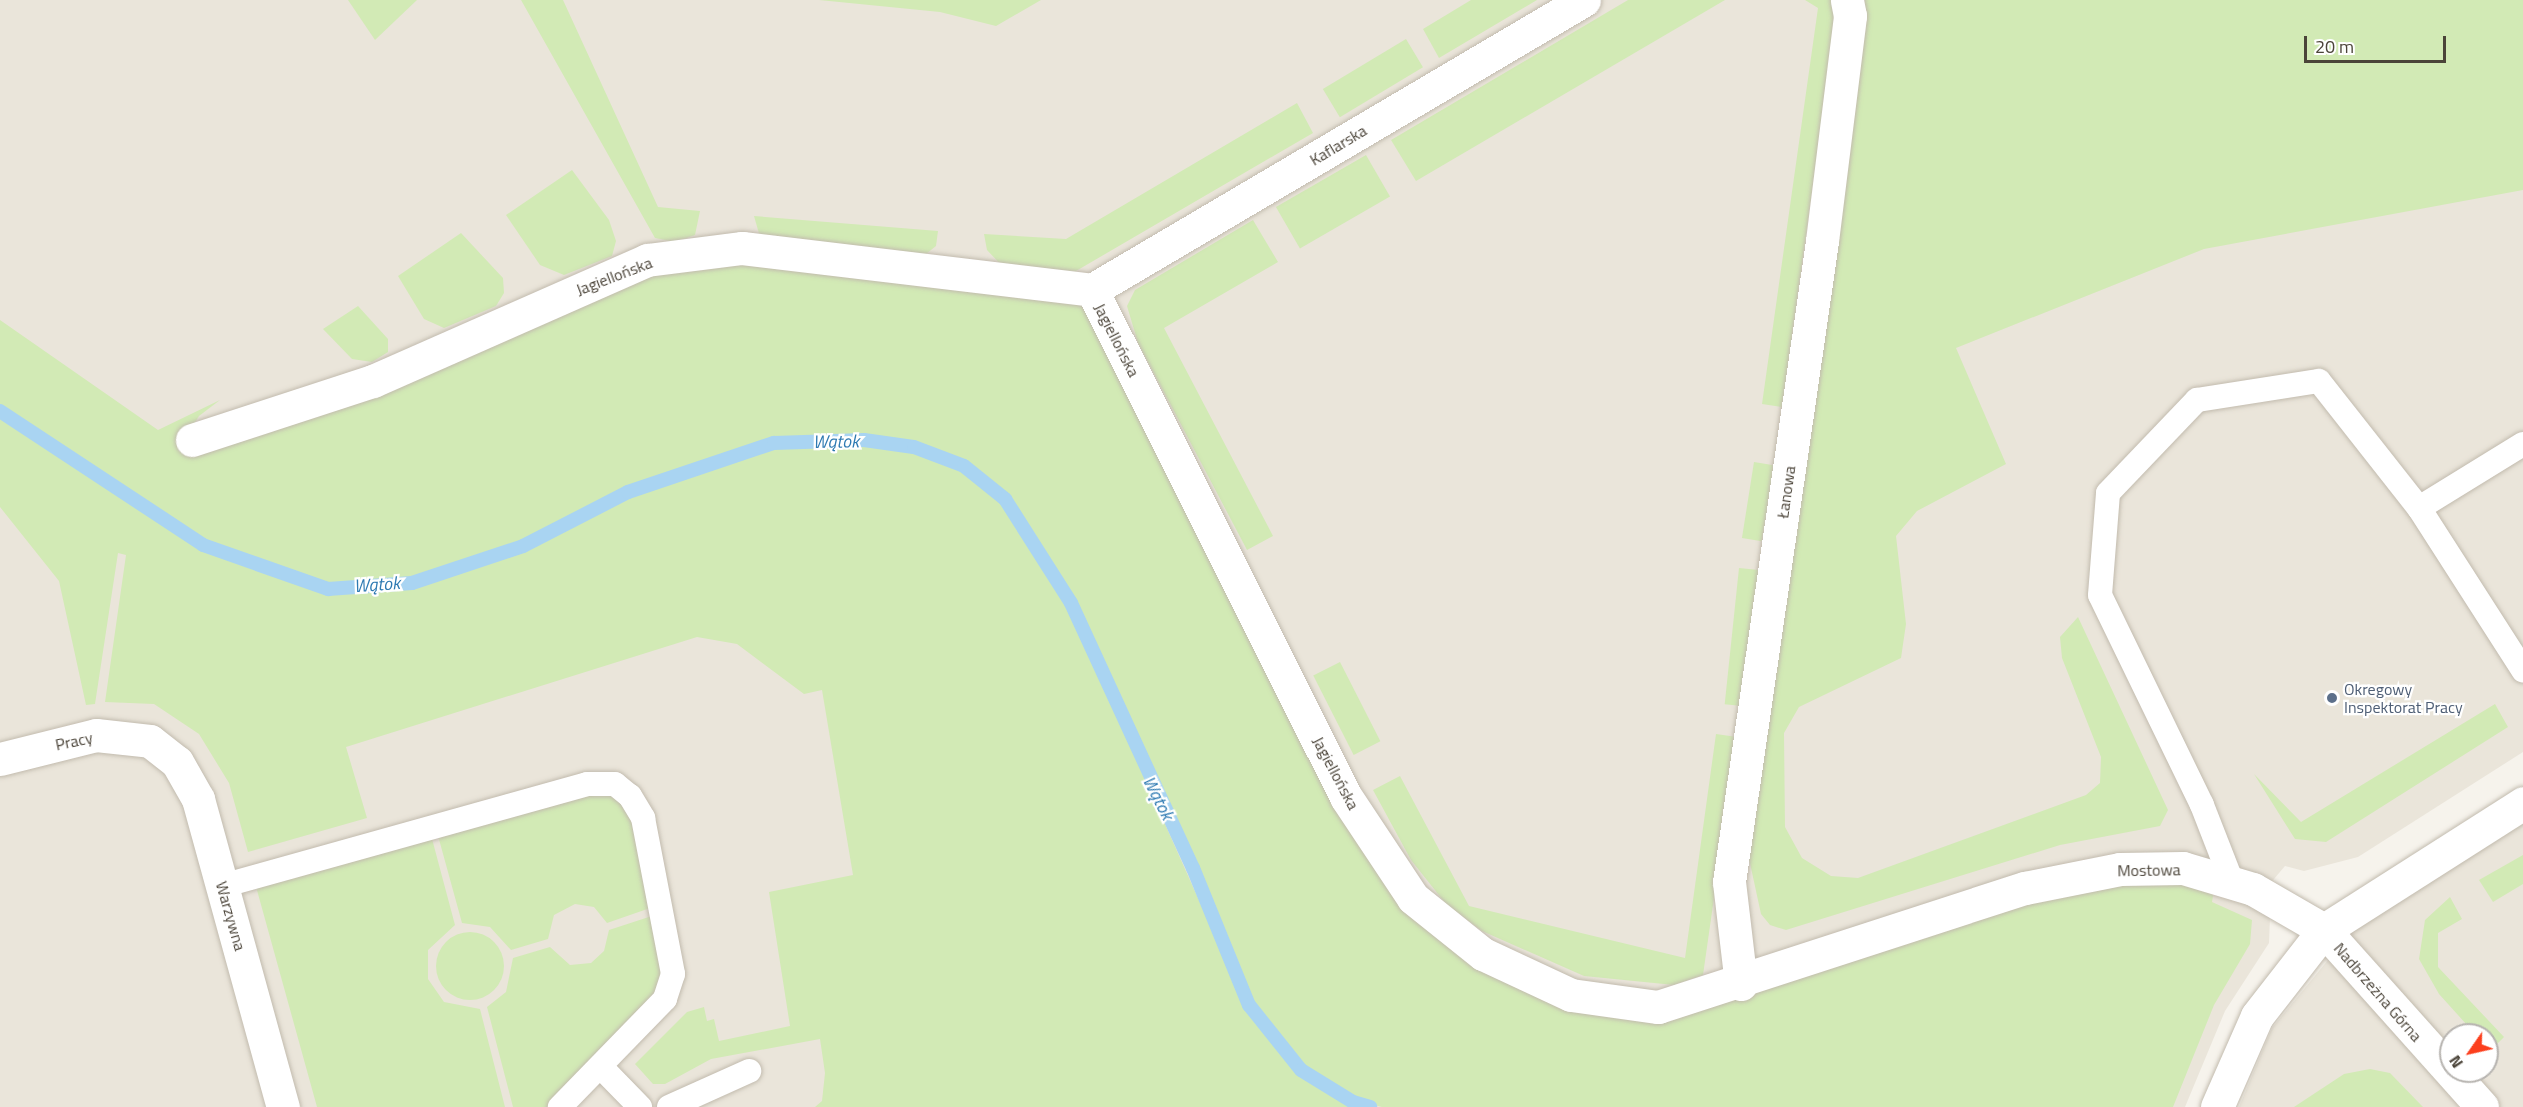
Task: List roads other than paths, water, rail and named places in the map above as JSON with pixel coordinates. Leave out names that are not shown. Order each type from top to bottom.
[{"type":"street","name":"Kaflarska","points":[[1092,290],[1584,0]]},
{"type":"street","name":"Łanowa","points":[[1741,984],[1729,882],[1821,252],[1850,16],[1847,0]]},
{"type":"street","name":"Jagiellońska","points":[[192,440],[373,381],[647,260],[742,248],[1092,290],[1346,797],[1413,898],[1483,954],[1571,995],[1658,1007],[1741,984]]},
{"type":"street","name":"Pracy","points":[[0,759],[96,735],[150,741]]},
{"type":"street","name":"Warzywna","points":[[150,741],[177,762],[198,799],[283,1107]]},
{"type":"street","points":[[2217,1107],[2257,1016],[2324,930],[2523,803]]},
{"type":"street","name":"Mostowa","points":[[1741,984],[2036,886],[2120,869],[2183,868],[2232,882],[2324,930]]},
{"type":"street","name":"Nadbrzeżna Górna","points":[[2324,930],[2482,1107]]},
{"type":"lane","points":[[2232,882],[2202,805],[2100,595],[2109,493],[2197,400],[2319,381],[2419,508],[2523,670]]},
{"type":"lane","points":[[2419,508],[2523,444]]},
{"type":"lane","points":[[222,886],[587,784],[615,784],[630,795],[643,818],[673,974],[665,999],[560,1107]]},
{"type":"lane","points":[[601,1067],[640,1107]]},
{"type":"lane","points":[[669,1107],[748,1071]]},
{"type":"waterway","name":"Wątok","points":[[0,411],[203,545],[328,589],[412,583],[523,546],[628,492],[774,443],[864,440],[914,447],[964,466],[1005,499],[1071,603],[1193,868],[1249,1005],[1301,1070],[1353,1102],[1370,1107]]},
{"type":"place","name":"Okregowy Inspektorat Pracy","points":[[2332,698]]}]
